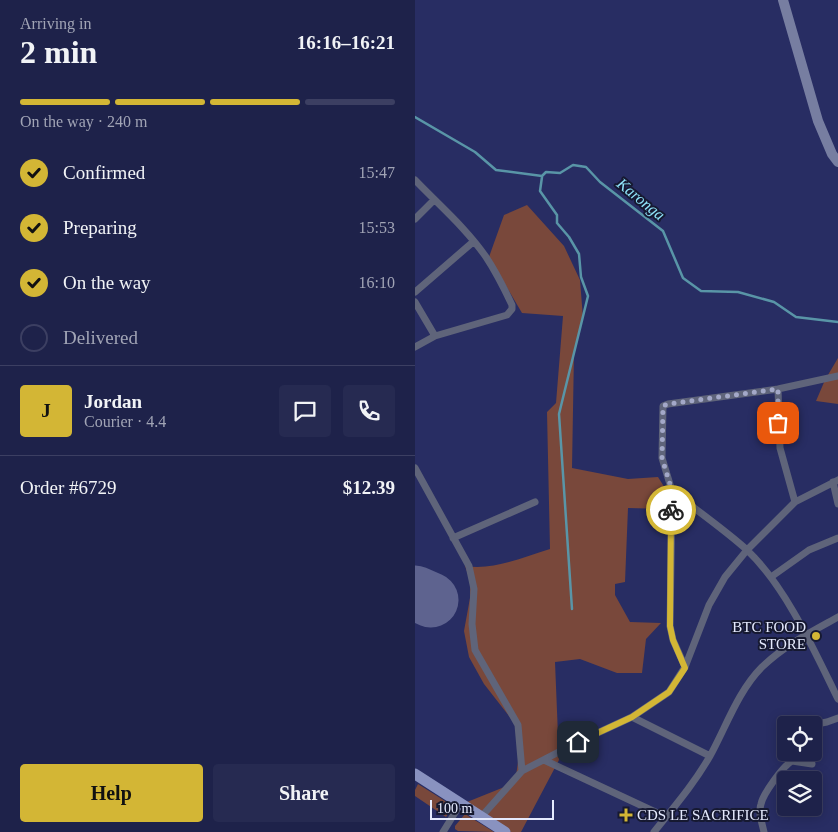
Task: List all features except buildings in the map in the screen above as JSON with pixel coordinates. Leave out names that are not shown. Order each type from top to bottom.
[{"type":"main road","points":[[416,777],[461,803],[505,832]]},
{"type":"street","points":[[783,0],[818,121],[838,162]]},
{"type":"street","points":[[415,180],[453,218],[473,242],[496,272],[512,305],[512,309],[507,315],[435,336],[415,347]]},
{"type":"street","points":[[415,219],[434,200]]},
{"type":"street","points":[[415,292],[473,242]]},
{"type":"street","points":[[415,302],[435,336]]},
{"type":"street","points":[[685,668],[673,640],[670,626],[672,491],[662,458],[663,406],[778,389],[838,376]]},
{"type":"street","points":[[778,389],[780,448],[795,502]]},
{"type":"street","points":[[415,468],[469,566],[474,589],[472,624],[475,650],[518,725],[523,771]]},
{"type":"street","points":[[481,817],[523,771],[632,717],[669,692],[685,668],[709,605],[725,577],[747,550],[795,502],[836,481],[838,504]]},
{"type":"street","points":[[672,491],[747,550],[771,577],[806,634],[838,699]]},
{"type":"street","points":[[453,538],[535,502]]},
{"type":"street","points":[[771,577],[814,547],[838,538]]},
{"type":"street","points":[[654,832],[689,790],[710,756],[745,689],[755,676],[783,648],[838,617]]},
{"type":"street","points":[[632,717],[710,756]]},
{"type":"street","points":[[822,723],[838,718]]},
{"type":"street","points":[[545,760],[666,817]]},
{"type":"street","points":[[764,832],[760,804],[769,789],[788,763],[796,761],[811,764]]},
{"type":"street","points":[[443,832],[461,803]]},
{"type":"shaded area","points":[[527,205],[564,246],[580,280],[583,318],[574,352],[572,468],[628,479],[658,477],[668,493],[667,509],[628,508],[625,582],[615,584],[615,595],[630,622],[661,623],[646,639],[642,673],[617,673],[580,659],[555,662],[559,760],[521,832],[511,832],[467,802],[512,784],[516,776],[520,748],[516,725],[484,684],[469,657],[464,631],[470,598],[470,580],[465,566],[486,567],[497,565],[550,549],[547,412],[556,403],[563,316],[522,313],[489,257],[504,215]]},
{"type":"shaded area","points":[[838,358],[838,404],[816,401],[825,380]]},
{"type":"shaded area","points":[[418,784],[453,806],[446,817],[415,796]]},
{"type":"shaded area","points":[[465,814],[494,832],[458,831],[455,829],[455,826]]},
{"type":"waterway","name":"Karonga","points":[[415,117],[475,152],[496,170],[542,176],[546,172],[560,173],[573,165],[586,167],[600,182],[663,231],[683,278],[701,291],[738,292],[774,302],[796,317],[838,322]]},
{"type":"waterway","points":[[542,177],[540,191],[557,215],[557,223],[569,237],[579,254],[581,277],[588,296],[559,414],[572,609]]},
{"type":"runway","points":[[415,593],[431,600]]},
{"type":"way so far","points":[[671,510],[672,491],[664,467],[661,449],[663,406],[778,389],[778,423]]},
{"type":"place","name":"BTC FOOD STORE","points":[[816,636]]},
{"type":"place","name":"CDS LE SACRIFICE","points":[[626,815]]},
{"type":"route","points":[[578,742],[632,717],[650,706],[669,692],[685,668],[673,640],[670,626],[671,510]]}]
